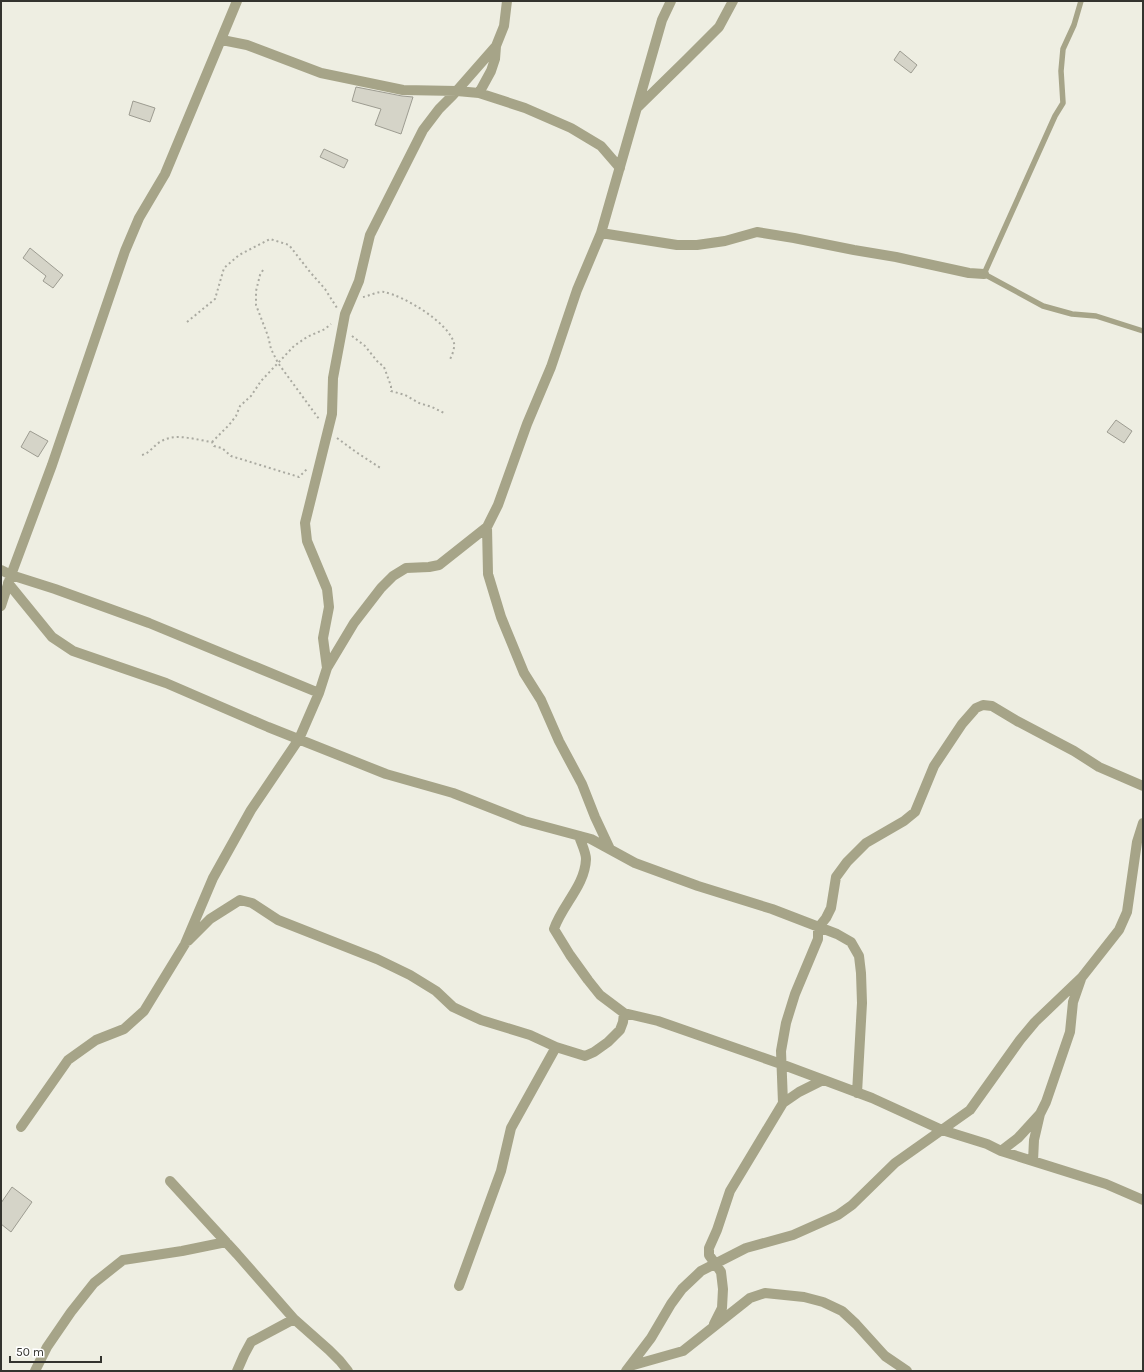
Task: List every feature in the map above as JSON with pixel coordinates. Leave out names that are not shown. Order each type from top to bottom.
[{"type":"street","points":[[1,606],[9,579],[52,465],[125,251],[139,218],[165,174],[237,1]]},
{"type":"street","points":[[479,94],[491,71],[495,59],[496,46],[504,26],[507,1]]},
{"type":"street","points":[[21,1127],[68,1060],[96,1040],[124,1029],[144,1011],[185,944],[213,878],[251,810],[299,739],[319,693],[327,668],[354,624],[393,576],[406,568],[439,565],[487,527],[498,505],[527,424],[551,367],[577,290],[601,233],[662,20],[671,1]]},
{"type":"street","points":[[636,108],[719,27],[733,1]]},
{"type":"street","points":[[222,40],[247,45],[320,73],[403,90],[457,90],[479,94],[525,108],[571,128],[600,146],[620,168]]},
{"type":"street","points":[[327,668],[323,638],[329,607],[327,590],[308,541],[305,523],[332,414],[333,378],[346,314],[359,281],[370,235],[423,130],[439,109],[496,46]]},
{"type":"street","points":[[601,233],[677,246],[726,241],[757,232],[896,257],[969,273],[984,274]]},
{"type":"street","points":[[487,527],[488,574],[501,617],[524,673],[541,700],[559,741],[582,784],[594,817],[610,849]]},
{"type":"street","points":[[1,570],[52,637],[72,651],[166,683],[386,774],[452,793],[524,821],[591,839],[635,863],[698,886],[772,909],[818,928],[837,934],[851,942],[859,956],[862,1003],[857,1093]]},
{"type":"street","points":[[9,579],[55,589],[149,623],[319,693]]},
{"type":"street","points":[[783,1103],[781,1051],[786,1024],[795,994],[816,944],[818,928],[826,918],[831,908],[836,877],[847,862],[866,843],[904,821],[915,812],[934,766],[962,724],[976,708],[983,705],[992,706],[1074,751],[1099,767],[1143,786]]},
{"type":"street","points":[[628,1368],[651,1338],[671,1304],[682,1289],[701,1271],[715,1262],[746,1248],[793,1235],[838,1215],[852,1205],[895,1162],[970,1110],[1024,1036],[1036,1022],[1082,977],[1119,930],[1127,912],[1137,842],[1143,823]]},
{"type":"street","points":[[578,836],[586,858],[582,880],[558,918],[554,929],[570,955],[600,995],[624,1013],[658,1021],[782,1064],[902,1111],[942,1130],[987,1144],[1001,1151],[1106,1184],[1143,1200]]},
{"type":"street","points":[[185,944],[210,919],[240,900],[252,903],[278,920],[377,959],[410,975],[436,991],[453,1007],[481,1020],[530,1035],[556,1047],[585,1056],[594,1052],[608,1042],[620,1030],[624,1013]]},
{"type":"street","points":[[1033,1161],[1034,1140],[1040,1114],[1046,1102],[1070,1032],[1073,1002],[1082,977]]},
{"type":"street","points":[[459,1286],[501,1171],[511,1128],[556,1047]]},
{"type":"street","points":[[710,1331],[722,1308],[723,1289],[721,1272],[709,1255],[709,1248],[717,1230],[730,1190],[783,1103],[799,1092],[823,1080]]},
{"type":"street","points":[[1001,1151],[1018,1138],[1040,1114]]},
{"type":"street","points":[[170,1181],[294,1319],[330,1350],[348,1371]]},
{"type":"street","points":[[35,1371],[47,1347],[75,1306],[94,1283],[123,1260],[182,1251],[226,1242]]},
{"type":"street","points":[[628,1368],[683,1351],[710,1331],[734,1309],[750,1298],[764,1293],[804,1297],[823,1302],[842,1311],[885,1356],[907,1371]]},
{"type":"street","points":[[237,1371],[251,1342],[294,1319]]},
{"type":"lane","points":[[1081,1],[1074,25],[1063,49],[1063,103],[1055,116],[984,274],[1043,306],[1072,314],[1096,316],[1143,331]]},
{"type":"path","points":[[187,322],[215,299],[224,268],[238,255],[270,239],[289,245],[325,289],[344,322],[346,330],[350,335],[365,346],[384,368],[391,386],[391,391],[405,395],[419,403],[444,413]]},
{"type":"path","points":[[264,270],[260,275],[256,291],[256,305],[268,336],[271,349],[278,363],[328,430],[356,452],[382,469]]},
{"type":"path","points":[[142,455],[146,454],[160,442],[171,437],[183,437],[212,442],[214,446],[222,448],[231,456],[299,477],[310,465]]},
{"type":"building","points":[[900,51],[917,65],[911,73],[894,60]]},
{"type":"building","points":[[356,87],[413,97],[401,134],[375,125],[381,109],[352,101]]},
{"type":"building","points":[[133,101],[155,108],[150,122],[129,115]]},
{"type":"building","points":[[324,149],[348,160],[344,168],[320,157]]},
{"type":"building","points":[[30,248],[63,275],[53,288],[43,281],[46,276],[23,258]]},
{"type":"building","points":[[1116,420],[1132,431],[1124,443],[1107,432]]},
{"type":"building","points":[[30,431],[48,441],[38,457],[21,447]]},
{"type":"building","points":[[12,1187],[32,1202],[11,1232],[1,1224],[1,1203]]}]
